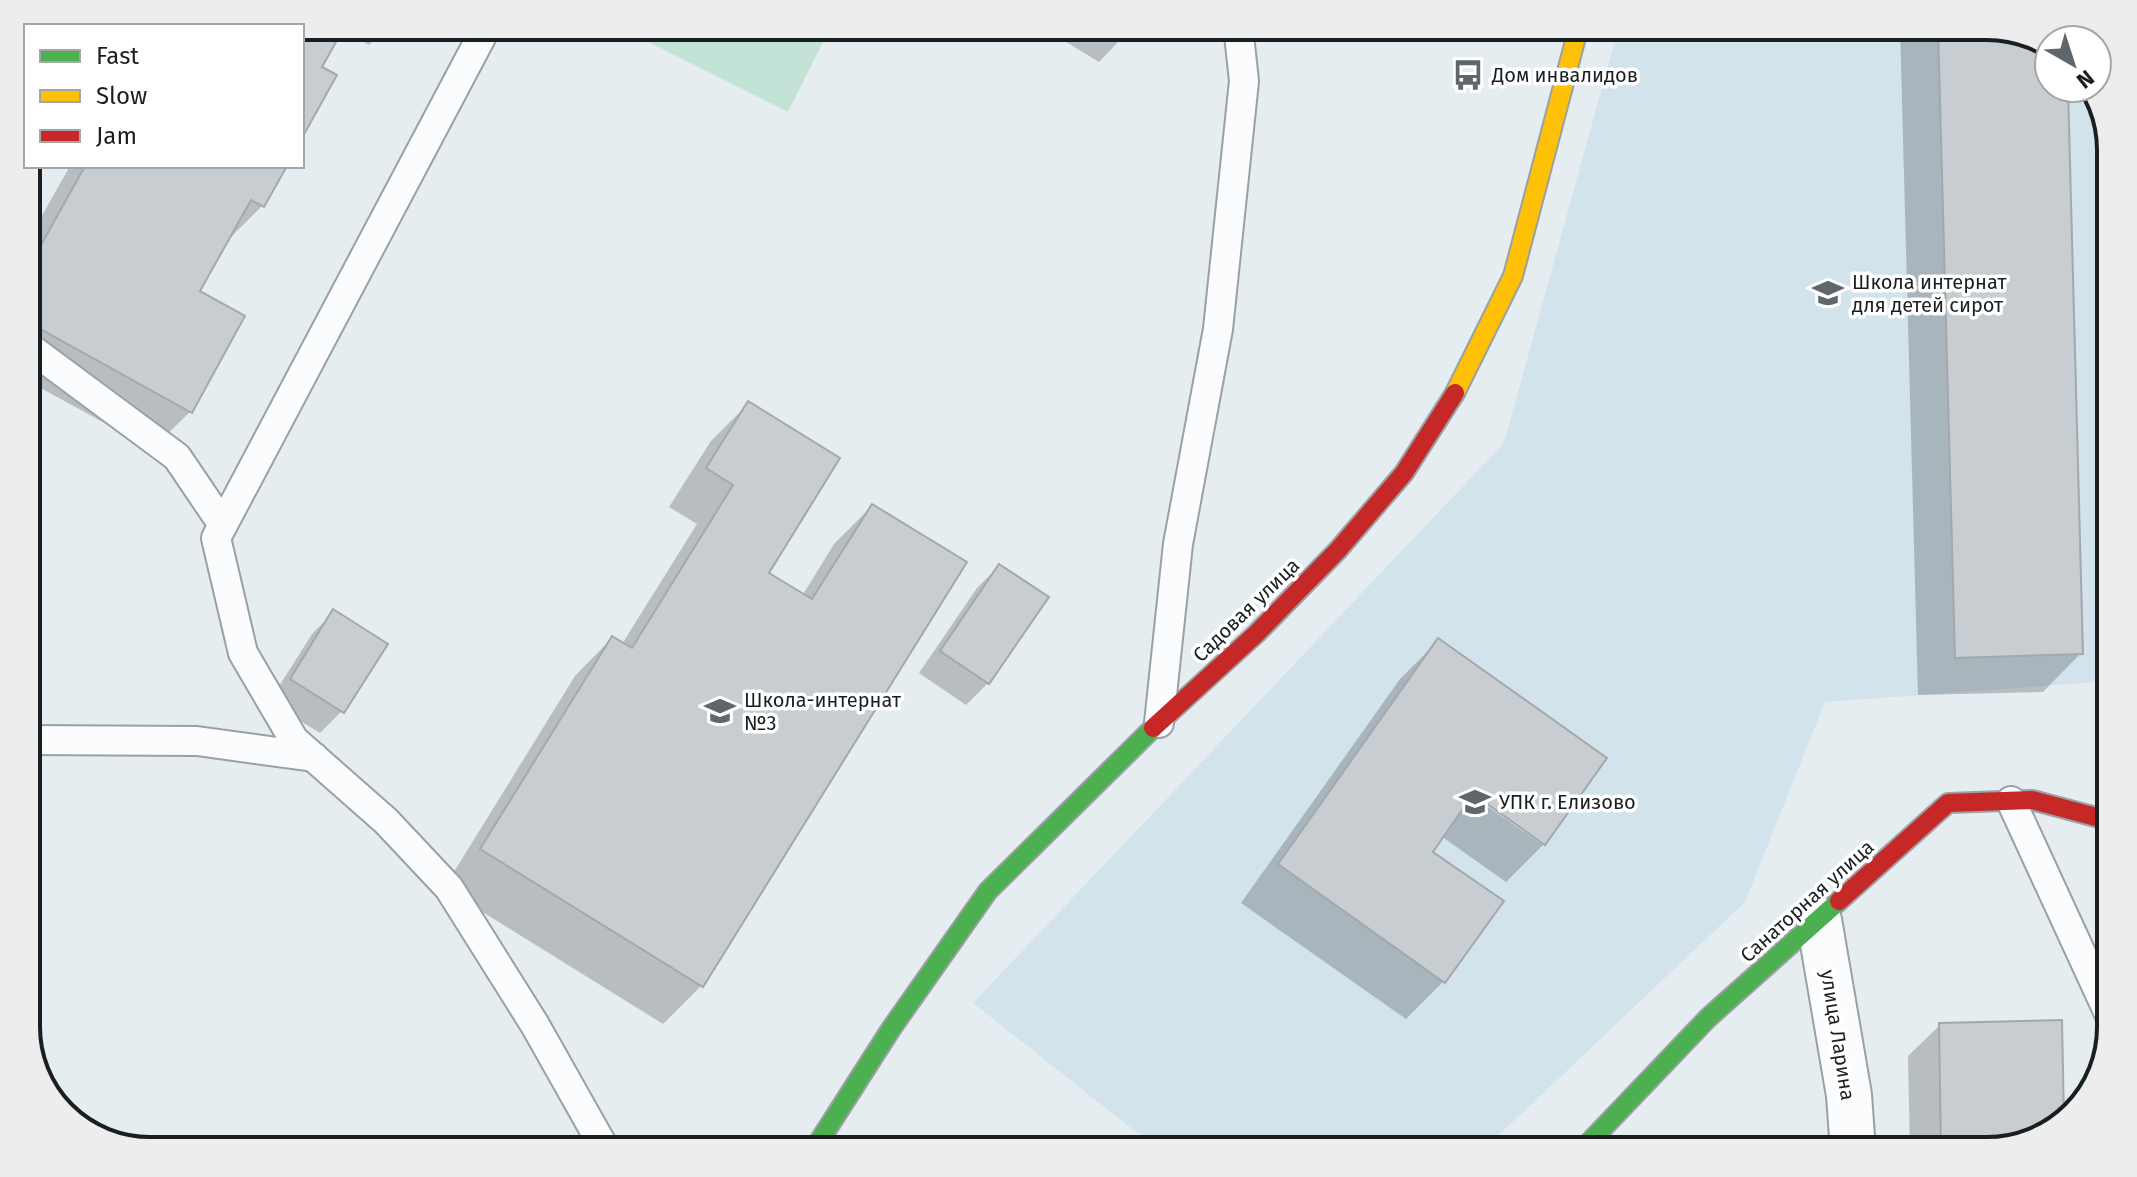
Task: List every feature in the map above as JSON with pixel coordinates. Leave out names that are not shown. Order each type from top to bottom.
[{"type":"street","name":"Садовая улица","points":[[822,1137],[891,1029],[988,891],[1159,723],[1257,633],[1338,550],[1404,473],[1462,382],[1513,276],[1575,40]]},
{"type":"street","name":"Санаторная улица","points":[[1594,1137],[1708,1018],[1948,803],[2032,800],[2097,817]]},
{"type":"street","name":"улица Ларина","points":[[1819,920],[1849,1095],[1852,1137]]},
{"type":"lane","points":[[480,40],[216,538],[243,653],[294,740],[386,821],[449,888],[535,1025],[598,1137]]},
{"type":"lane","points":[[1159,723],[1178,544],[1218,329],[1244,81],[1240,40]]},
{"type":"lane","points":[[40,355],[177,457],[223,525]]},
{"type":"lane","points":[[40,740],[197,741],[314,757]]},
{"type":"lane","points":[[2011,801],[2097,988]]},
{"type":"shaded area","points":[[1615,40],[2002,41],[2033,50],[2033,104],[2087,104],[2097,143],[2097,682],[1825,702],[1745,902],[1497,1137],[1142,1137],[973,1003],[1504,443]]},
{"type":"green space","points":[[645,40],[824,40],[788,112]]},
{"type":"building","points":[[304,40],[337,40],[322,67],[337,75],[304,134]]},
{"type":"building","points":[[1938,40],[2002,41],[2029,48],[2033,50],[2033,104],[2068,104],[2083,654],[1955,658]]},
{"type":"building","points":[[84,168],[286,168],[264,207],[251,200],[200,291],[245,316],[192,413],[40,329],[40,247]]},
{"type":"building","name":"Школа-интернат №3","points":[[748,401],[840,458],[769,573],[812,599],[872,504],[967,562],[703,987],[480,849],[612,636],[632,648],[733,485],[706,468]]},
{"type":"building","points":[[999,564],[1049,597],[989,684],[940,651]]},
{"type":"building","points":[[333,609],[388,644],[344,713],[290,679]]},
{"type":"building","points":[[1438,638],[1607,758],[1545,845],[1473,794],[1433,852],[1504,901],[1445,983],[1278,864]]},
{"type":"building","points":[[2062,1020],[2064,1106],[2042,1122],[2016,1133],[1987,1137],[1941,1137],[1939,1023]]},
{"type":"traffic: fast","points":[[822,1137],[891,1029],[988,891],[1153,728]]},
{"type":"traffic: fast","points":[[1594,1137],[1708,1018],[1839,901]]},
{"type":"traffic: slow","points":[[1455,393],[1513,276],[1575,40]]},
{"type":"traffic: jam","points":[[1153,728],[1257,633],[1338,550],[1404,473],[1455,393]]},
{"type":"traffic: jam","points":[[1839,901],[1948,803],[2032,800],[2097,817]]},
{"type":"place","name":"Дом инвалидов","points":[[1468,75]]},
{"type":"place","name":"Школа интернат для детей сирот","points":[[1828,293]]},
{"type":"place","name":"Школа-интернат №3","points":[[720,711]]},
{"type":"place","name":"УПК г. Елизово","points":[[1475,802]]}]
